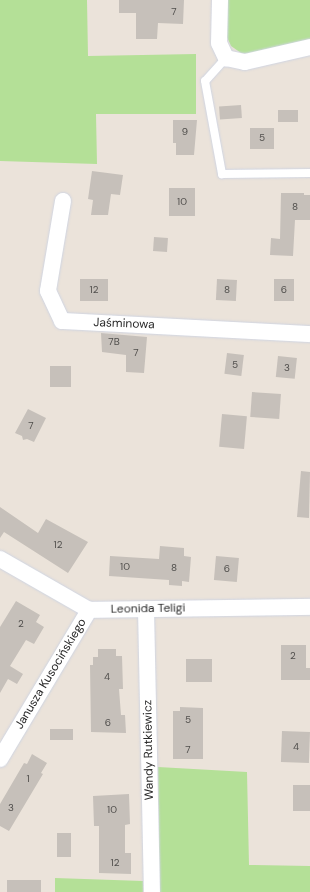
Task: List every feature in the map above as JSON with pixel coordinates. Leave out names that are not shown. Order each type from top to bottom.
[{"type":"street","points":[[220,0],[219,43],[226,58],[245,62],[310,47]]},
{"type":"street","name":"Jaśminowa","points":[[63,201],[48,291],[62,321],[310,334]]},
{"type":"street","points":[[0,559],[89,610]]},
{"type":"street","name":"Leonida Teligi","points":[[89,610],[310,607]]},
{"type":"street","name":"Wandy Rutkiewicz","points":[[146,609],[152,892]]},
{"type":"street","name":"Janusza Kusocińskiego","points":[[0,759],[89,610]]},
{"type":"lane","points":[[226,58],[205,81],[222,174],[310,173]]},
{"type":"green space","points":[[0,0],[87,0],[88,56],[196,54],[196,114],[96,114],[97,164],[0,161]]},
{"type":"green space","points":[[226,0],[310,0],[310,41],[249,54],[241,53],[231,46],[226,35]]},
{"type":"green space","points":[[158,767],[247,772],[249,865],[310,866],[310,892],[160,892]]},
{"type":"green space","points":[[55,878],[143,881],[143,892],[55,892]]},
{"type":"building","points":[[119,0],[184,0],[183,24],[158,23],[157,39],[136,39],[136,13],[119,13]]},
{"type":"building","points":[[241,105],[242,118],[220,120],[219,107]]},
{"type":"building","points":[[278,110],[298,110],[298,122],[278,122]]},
{"type":"building","points":[[173,120],[197,120],[194,155],[176,155],[176,143],[173,143]]},
{"type":"building","points":[[250,128],[274,128],[274,149],[250,149]]},
{"type":"building","points":[[92,171],[123,175],[120,195],[111,194],[108,215],[91,215],[93,200],[88,199]]},
{"type":"building","points":[[169,188],[195,188],[195,216],[169,216]]},
{"type":"building","points":[[281,193],[304,193],[304,195],[310,195],[310,220],[295,220],[293,256],[270,255],[271,238],[280,239]]},
{"type":"building","points":[[154,237],[168,238],[167,252],[153,251]]},
{"type":"building","points":[[80,279],[108,279],[108,301],[80,301]]},
{"type":"building","points":[[217,279],[237,280],[236,301],[216,300]]},
{"type":"building","points":[[274,279],[294,279],[294,301],[274,301]]},
{"type":"building","points":[[101,333],[147,337],[144,373],[126,372],[126,355],[102,352]]},
{"type":"building","points":[[227,353],[244,355],[241,376],[224,374]]},
{"type":"building","points":[[278,356],[297,358],[295,379],[276,377]]},
{"type":"building","points":[[50,366],[71,366],[71,387],[50,387]]},
{"type":"building","points":[[252,392],[281,394],[279,419],[250,417]]},
{"type":"building","points":[[28,409],[46,418],[34,442],[27,439],[23,440],[22,436],[15,433]]},
{"type":"building","points":[[222,414],[247,416],[244,449],[219,447]]},
{"type":"building","points":[[301,471],[310,472],[309,518],[297,517]]},
{"type":"building","points":[[0,507],[38,533],[46,519],[88,542],[68,573],[4,532],[0,538]]},
{"type":"building","points":[[160,546],[184,548],[184,556],[191,557],[189,582],[182,581],[182,586],[169,585],[169,580],[109,576],[110,556],[159,559]]},
{"type":"building","points":[[216,556],[239,558],[237,582],[214,580]]},
{"type":"building","points":[[16,601],[40,615],[36,622],[44,627],[34,644],[26,640],[10,666],[23,674],[17,684],[8,679],[0,693],[0,627]]},
{"type":"building","points":[[281,645],[306,645],[306,668],[310,668],[310,680],[281,680]]},
{"type":"building","points":[[98,649],[116,649],[116,656],[122,656],[123,689],[119,689],[121,715],[125,715],[126,733],[91,732],[90,665],[93,665],[93,657],[98,657]]},
{"type":"building","points":[[186,659],[212,659],[212,682],[186,682]]},
{"type":"building","points":[[180,707],[203,708],[203,759],[173,759],[173,711],[180,711]]},
{"type":"building","points":[[50,729],[73,729],[73,740],[50,740]]},
{"type":"building","points":[[282,731],[310,732],[309,763],[281,762]]},
{"type":"building","points":[[32,754],[47,763],[41,773],[43,774],[9,831],[0,826],[0,804],[24,763],[27,764]]},
{"type":"building","points":[[293,785],[310,785],[310,811],[293,811]]},
{"type":"building","points":[[129,794],[130,824],[125,825],[125,853],[131,853],[131,874],[99,873],[99,826],[94,826],[93,796]]},
{"type":"building","points":[[57,833],[71,833],[71,857],[57,857]]},
{"type":"building","points":[[7,880],[41,880],[41,892],[7,892]]}]
